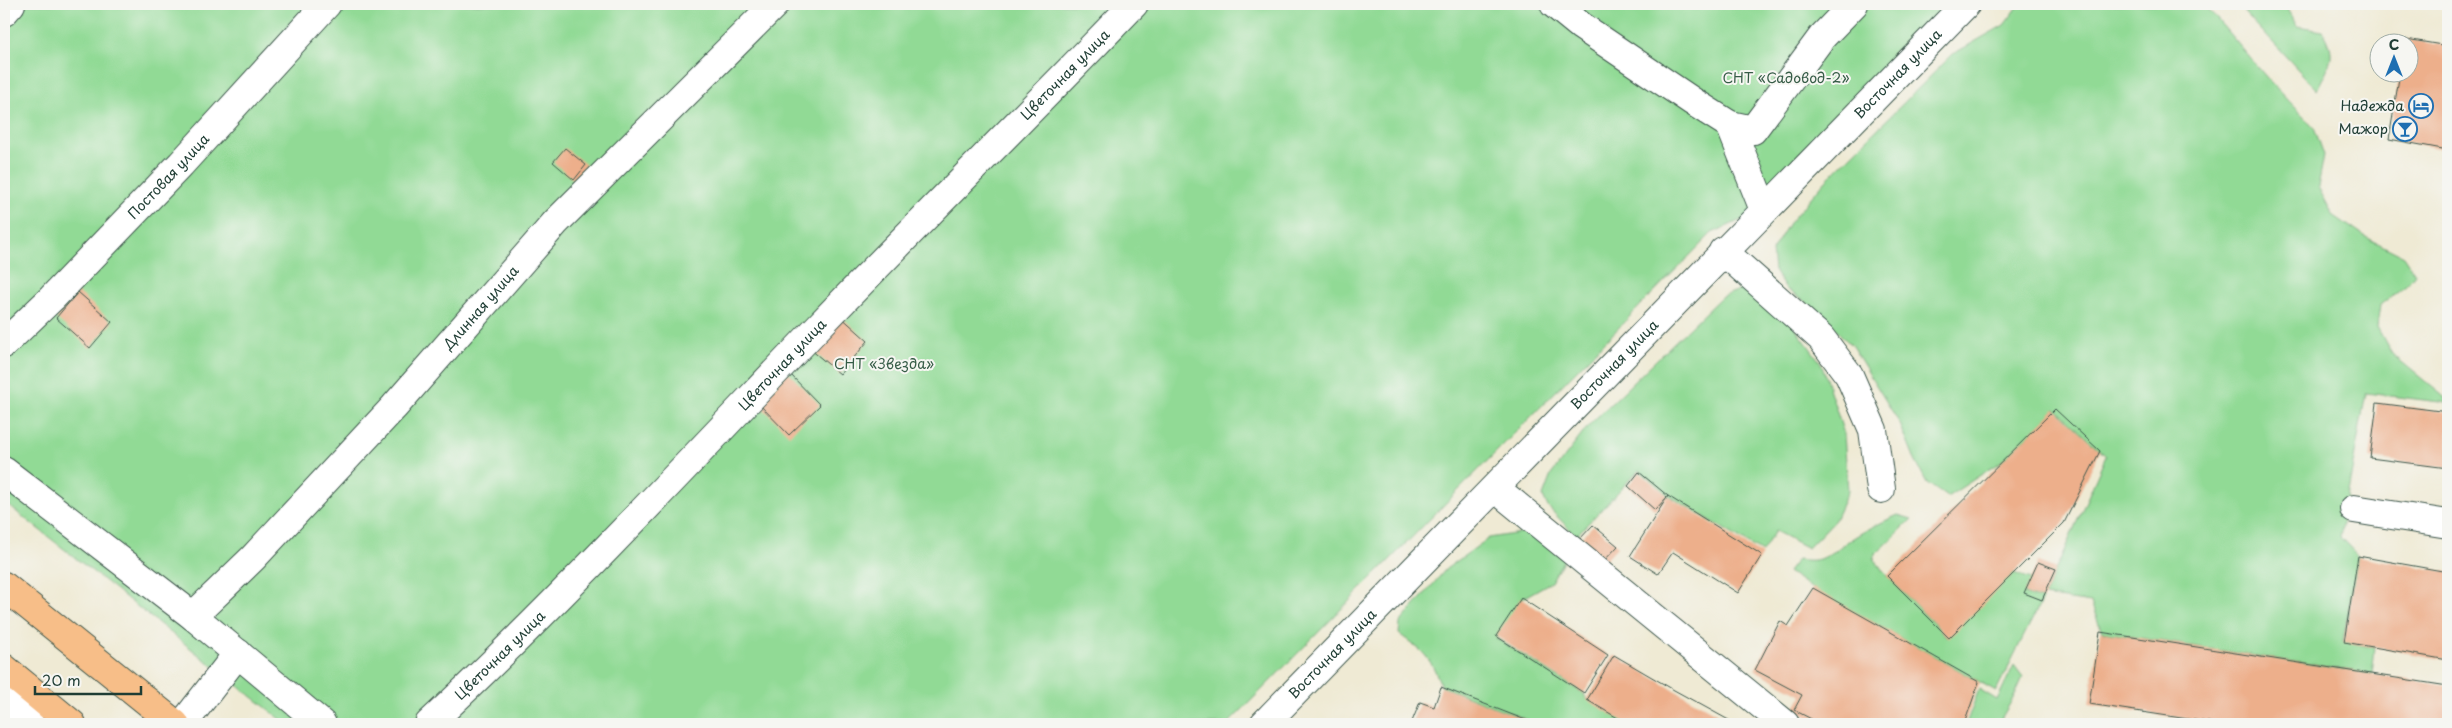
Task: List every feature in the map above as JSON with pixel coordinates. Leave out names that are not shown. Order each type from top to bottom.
[{"type":"main road","points":[[4,586],[174,724]]},
{"type":"main road","points":[[4,668],[65,721]]},
{"type":"street","points":[[4,12],[12,4]]},
{"type":"street","name":"Постовая улица","points":[[4,344],[181,164],[327,4]]},
{"type":"street","name":"Длинная улица","points":[[193,616],[253,558],[394,407],[556,222],[775,4]]},
{"type":"street","name":"Цветочная улица","points":[[428,724],[483,672],[663,489],[907,235],[1134,4]]},
{"type":"street","points":[[1554,4],[1581,26],[1692,102],[1730,124],[1753,130],[1822,37],[1854,4]]},
{"type":"street","name":"Восточная улица","points":[[1264,724],[1723,251],[1966,4]]},
{"type":"street","points":[[1730,124],[1764,210]]},
{"type":"street","points":[[1723,251],[1814,331],[1849,375],[1873,430],[1882,489]]},
{"type":"street","points":[[4,471],[193,616],[322,724]]},
{"type":"street","points":[[1495,488],[1565,548],[1785,724]]},
{"type":"street","points":[[2354,509],[2448,524]]},
{"type":"street","points":[[183,724],[238,654]]},
{"type":"street","points":[[4,703],[30,724]]},
{"type":"green space","name":"СНТ «Звезда»","points":[[4,4],[1954,4],[1764,210],[1712,233],[1228,724],[287,724],[4,502]]},
{"type":"green space","points":[[2020,4],[2204,4],[2268,79],[2314,127],[2324,155],[2318,187],[2333,215],[2362,235],[2403,256],[2415,274],[2407,284],[2380,305],[2377,327],[2392,354],[2448,400],[2448,403],[2366,393],[2340,537],[2358,556],[2343,641],[2375,648],[2372,674],[2102,632],[2091,603],[2044,596],[2106,456],[2056,409],[2002,461],[1947,497],[1927,483],[1900,424],[1852,346],[1814,308],[1785,288],[1774,271],[1772,251],[1789,223],[1826,180],[1953,54],[2004,25]]},
{"type":"green space","points":[[2237,4],[2284,4],[2297,26],[2322,30],[2330,47],[2331,54],[2328,66],[2317,90]]},
{"type":"green space","points":[[1742,289],[1764,296],[1794,326],[1821,363],[1844,434],[1848,491],[1835,520],[1808,548],[1775,531],[1762,552],[1668,495],[1639,470],[1576,536],[1548,507],[1543,496],[1551,475],[1590,424],[1721,297]]},
{"type":"green space","points":[[1898,515],[1912,519],[1873,557],[1886,575],[1947,637],[2014,573],[2031,579],[2024,594],[2042,600],[1996,691],[1813,589],[1788,572],[1798,559],[1821,559],[1862,533]]},
{"type":"green space","points":[[1521,533],[1540,539],[1564,559],[1551,582],[1521,599],[1496,638],[1583,693],[1587,699],[1629,724],[1538,724],[1441,686],[1434,668],[1426,656],[1399,634],[1400,623],[1446,569],[1489,538]]},
{"type":"green space","points":[[2014,665],[2023,677],[1998,724],[1966,724],[1979,689],[1997,700]]},
{"type":"building","name":"Надежда","points":[[2420,41],[2448,46],[2448,150],[2389,139],[2398,82],[2420,82]]},
{"type":"building","points":[[565,148],[586,165],[574,180],[553,162]]},
{"type":"building","points":[[78,292],[112,322],[90,348],[56,318]]},
{"type":"building","points":[[839,315],[868,341],[840,374],[810,349]]},
{"type":"building","points":[[788,372],[820,405],[789,435],[758,403]]},
{"type":"building","points":[[2377,403],[2448,412],[2448,468],[2370,458]]},
{"type":"building","points":[[2055,409],[2100,451],[2064,523],[1949,638],[1887,576]]},
{"type":"building","points":[[1639,472],[1668,496],[1655,510],[1628,486]]},
{"type":"building","points":[[1668,496],[1762,555],[1738,593],[1673,552],[1658,574],[1630,556]]},
{"type":"building","points":[[1593,525],[1618,546],[1603,562],[1578,541]]},
{"type":"building","points":[[2358,556],[2448,572],[2448,660],[2344,642]]},
{"type":"building","points":[[2038,562],[2056,569],[2042,600],[2024,593]]},
{"type":"building","points":[[1813,588],[1979,682],[1964,724],[1821,724],[1794,710],[1802,695],[1755,670],[1780,621],[1788,626]]},
{"type":"building","points":[[1521,598],[1608,655],[1584,693],[1496,636]]},
{"type":"building","points":[[2100,632],[2448,686],[2448,724],[2221,724],[2089,704]]},
{"type":"building","points":[[1614,655],[1736,724],[1628,724],[1587,700]]},
{"type":"building","points":[[1441,687],[1536,724],[1411,724],[1420,702],[1434,707]]},
{"type":"place","name":"Надежда","points":[[2421,106]]},
{"type":"place","name":"Мажор","points":[[2405,129]]},
{"type":"park label","name":"СНТ «Садовод-2»","points":[[1786,78]]}]
